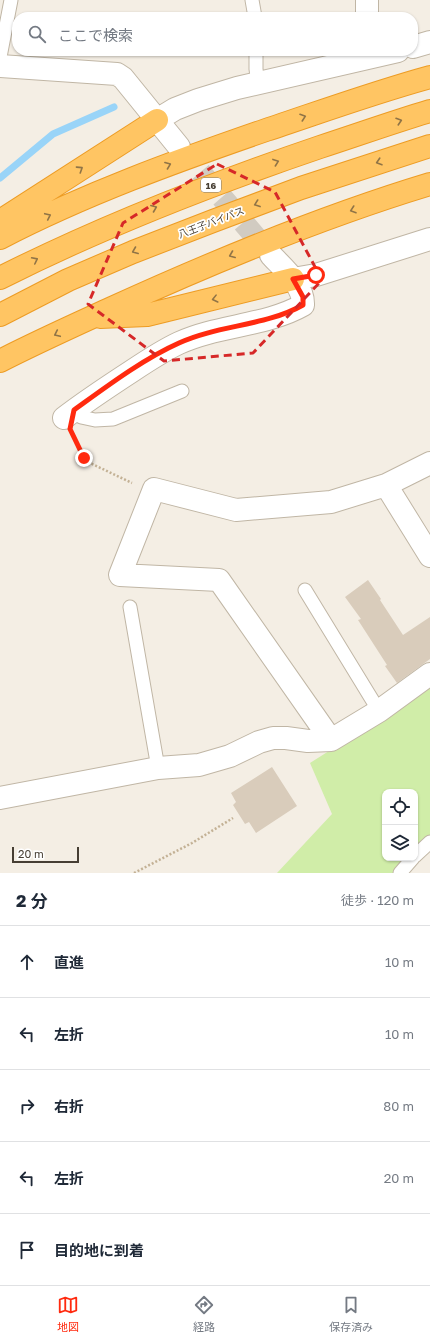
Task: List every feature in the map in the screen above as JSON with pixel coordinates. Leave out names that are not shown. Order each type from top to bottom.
[{"type":"highway","points":[[0,238],[66,207],[138,176],[324,110],[430,77]]},
{"type":"highway","name":"16","points":[[0,278],[54,250],[193,192],[288,158],[430,111]]},
{"type":"highway","points":[[0,221],[157,120]]},
{"type":"highway","name":"八王子バイパス","points":[[2,314],[68,280],[205,223],[301,188],[430,146]]},
{"type":"highway","points":[[0,361],[92,317],[229,256],[321,221],[430,184]]},
{"type":"highway","points":[[92,317],[147,316],[293,279]]},
{"type":"street","points":[[367,0],[367,12]]},
{"type":"street","points":[[418,46],[430,42]]},
{"type":"street","points":[[157,120],[176,109],[198,100],[364,56]]},
{"type":"street","points":[[0,66],[117,74],[123,78],[179,147]]},
{"type":"street","points":[[293,279],[316,275],[430,239]]},
{"type":"street","points":[[69,414],[103,389],[149,359],[179,343],[221,329],[282,315],[303,305],[303,297],[293,279],[272,255]]},
{"type":"street","points":[[332,740],[219,580],[120,576],[154,489],[236,510],[331,502],[386,485],[430,462]]},
{"type":"street","points":[[386,485],[430,556]]},
{"type":"street","points":[[0,798],[158,768],[199,765],[230,756],[259,742],[273,738],[308,741],[332,740],[379,711],[430,674]]},
{"type":"lane","points":[[0,57],[11,0]]},
{"type":"lane","points":[[252,0],[254,12]]},
{"type":"lane","points":[[256,56],[258,84]]},
{"type":"lane","points":[[69,414],[95,420],[113,419],[182,391]]},
{"type":"lane","points":[[305,590],[379,711]]},
{"type":"lane","points":[[130,607],[158,768]]},
{"type":"lane","points":[[418,853],[430,842]]},
{"type":"lane","points":[[400,873],[410,861]]},
{"type":"path","points":[[69,414],[70,429],[84,458],[88,462],[131,482]]},
{"type":"path","points":[[134,873],[192,843],[233,818]]},
{"type":"highlighted area","points":[[217,164],[275,192],[322,280],[253,353],[164,361],[88,304],[123,223]]},
{"type":"green space","points":[[430,687],[430,835],[418,845],[418,789],[382,789],[382,861],[404,861],[394,873],[277,873],[332,814],[310,763]]},
{"type":"building","points":[[368,580],[403,635],[430,617],[430,659],[397,683],[385,666],[387,665],[358,620],[361,619],[345,597]]},
{"type":"building","points":[[272,767],[297,806],[256,833],[249,822],[245,824],[233,805],[236,802],[231,793]]},
{"type":"waterway","points":[[0,178],[53,134],[114,107]]},
{"type":"tunnel","points":[[179,147],[271,255]]},
{"type":"route","points":[[84,458],[70,429],[74,410],[149,359],[179,343],[221,329],[282,315],[303,305],[303,297],[293,279],[316,275]]}]
